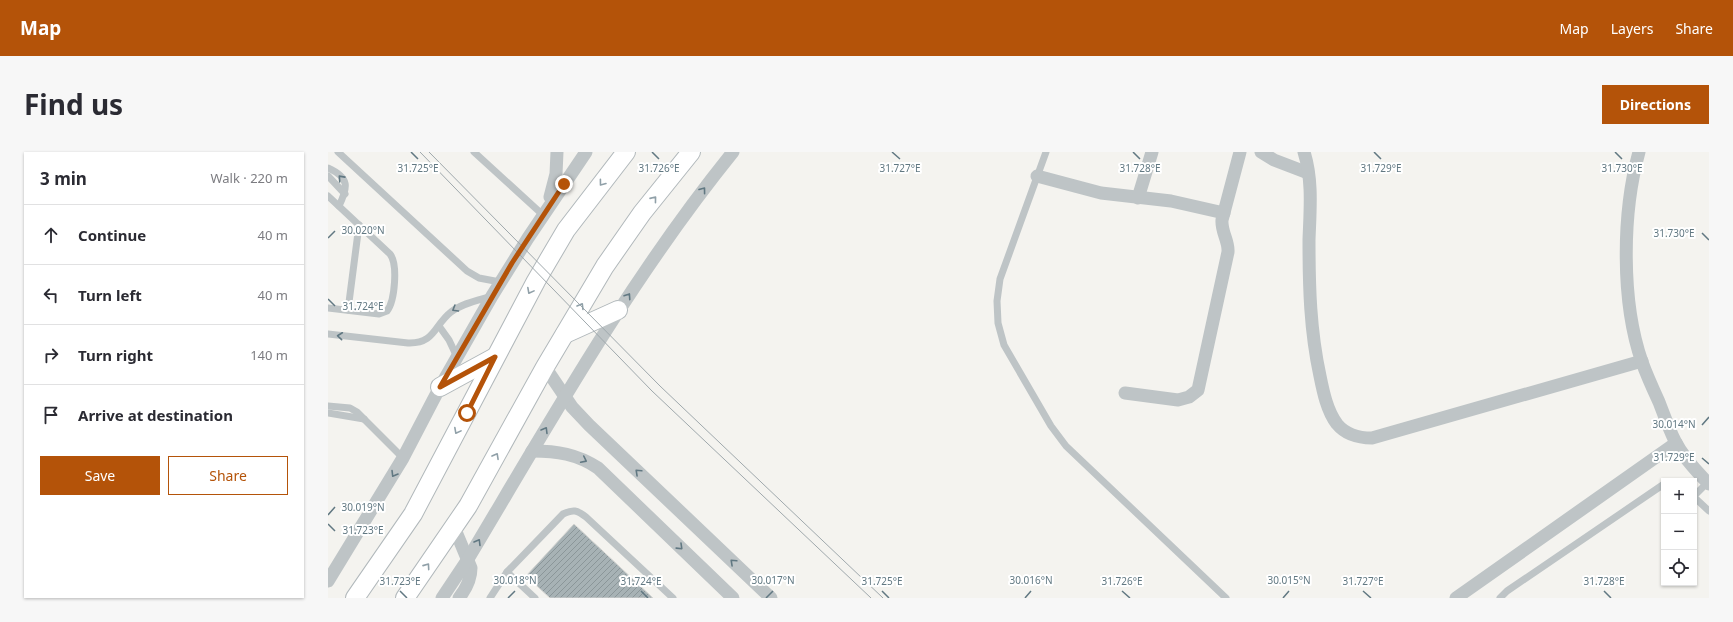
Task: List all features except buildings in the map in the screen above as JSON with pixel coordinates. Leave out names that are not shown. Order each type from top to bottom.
[{"type":"main road","points":[[355,598],[413,514],[495,357],[536,281],[566,230],[626,152]]},
{"type":"main road","points":[[405,598],[468,506],[545,367],[605,266],[642,213],[691,152]]},
{"type":"main road","points":[[565,334],[618,310]]},
{"type":"main road","points":[[440,387],[495,357]]},
{"type":"street","points":[[543,215],[553,188],[556,174],[557,152]]},
{"type":"street","points":[[328,581],[403,458],[440,387],[500,282],[586,152]]},
{"type":"street","points":[[442,598],[468,559],[618,310],[666,239],[733,152]]},
{"type":"street","points":[[1138,198],[1152,152]]},
{"type":"street","points":[[1125,393],[1178,400],[1189,398],[1198,390],[1228,256],[1228,244],[1222,226],[1240,152]]},
{"type":"street","points":[[1261,152],[1274,160],[1308,173]]},
{"type":"street","points":[[1304,152],[1308,173],[1310,304],[1312,331],[1320,377],[1329,409],[1338,425],[1345,431],[1362,438],[1372,438],[1642,362]]},
{"type":"street","points":[[1640,152],[1629,204],[1626,244],[1628,283],[1633,323],[1642,362],[1676,443],[1708,483]]},
{"type":"street","points":[[1037,176],[1101,193],[1171,201],[1224,213]]},
{"type":"street","points":[[545,367],[565,397],[589,425],[771,598]]},
{"type":"street","points":[[1456,598],[1676,443]]},
{"type":"street","points":[[532,451],[569,454],[579,457],[598,468],[733,598]]},
{"type":"street","points":[[454,527],[468,559],[471,575],[468,585],[459,598]]},
{"type":"lane","points":[[338,152],[467,271],[479,278],[500,282]]},
{"type":"lane","points":[[474,152],[543,215]]},
{"type":"lane","points":[[1046,152],[1000,279],[997,301],[998,316],[1004,345],[1051,426],[1066,446],[1226,598]]},
{"type":"lane","points":[[328,168],[344,181],[347,188],[338,206]]},
{"type":"lane","points":[[328,176],[345,194]]},
{"type":"lane","points":[[328,196],[390,254],[394,260],[396,268],[391,303],[386,311],[379,314],[328,308]]},
{"type":"lane","points":[[348,310],[359,224]]},
{"type":"lane","points":[[328,334],[414,343],[426,340],[451,311],[458,307],[492,296]]},
{"type":"lane","points":[[439,326],[449,340],[457,357]]},
{"type":"lane","points":[[328,406],[350,408],[364,419],[403,458]]},
{"type":"lane","points":[[328,413],[364,419]]},
{"type":"lane","points":[[1697,494],[1708,483]]},
{"type":"lane","points":[[1500,598],[1515,586],[1661,486]]},
{"type":"lane","points":[[1697,500],[1709,511]]},
{"type":"lane","points":[[490,598],[507,572],[562,514],[571,510],[578,511],[586,517],[673,598]]},
{"type":"lane","points":[[507,572],[535,598]]},
{"type":"tram line","points":[[420,152],[652,391],[871,598]]},
{"type":"tram line","points":[[429,152],[660,386],[883,598]]},
{"type":"route","points":[[467,413],[495,357],[440,387],[512,263],[564,184]]}]
